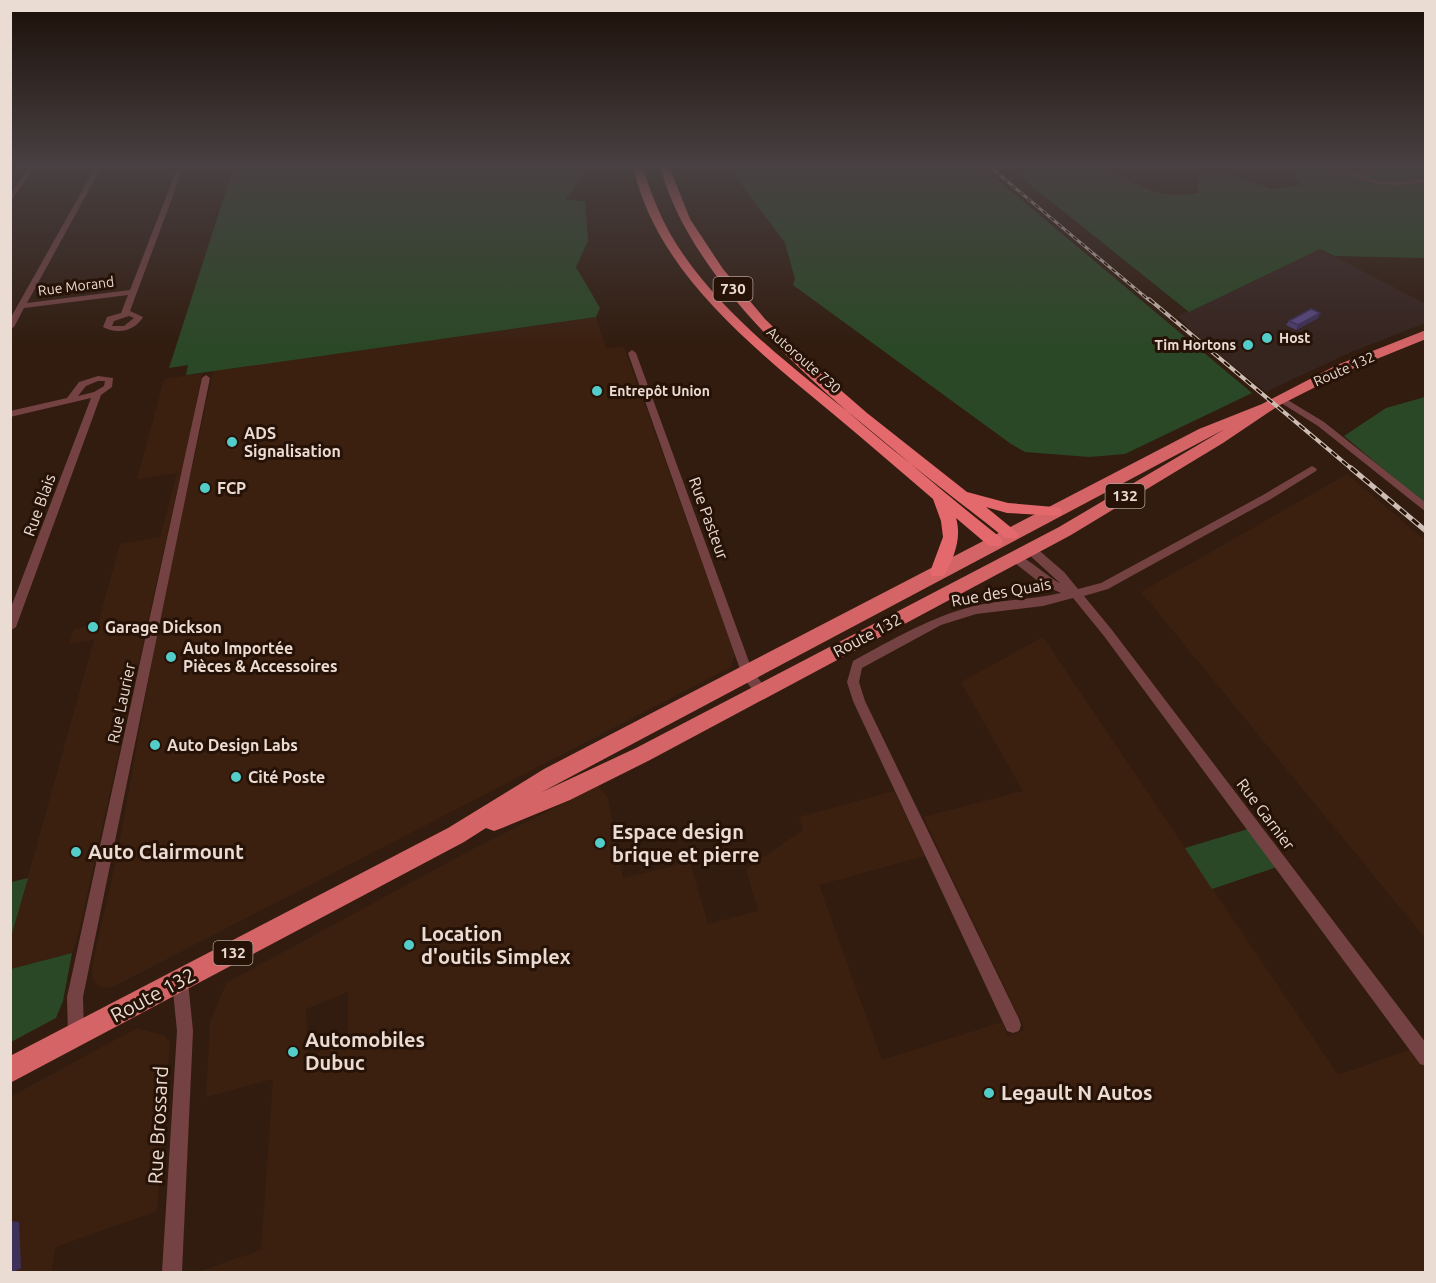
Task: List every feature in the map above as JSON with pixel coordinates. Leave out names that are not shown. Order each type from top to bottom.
[{"type":"highway","name":"Autoroute 730","points":[[661,226],[688,266],[720,305],[786,367],[995,542]]},
{"type":"highway","name":"Autoroute 730","points":[[690,226],[743,301],[819,377],[1011,534]]},
{"type":"highway","name":"Route 132","points":[[10,1070],[456,835],[551,775],[1204,432],[1264,408],[1342,368],[1425,334]]},
{"type":"highway","name":"Route 132","points":[[456,835],[555,797],[608,772],[762,691],[1089,518],[1218,440],[1264,408]]},
{"type":"highway","points":[[958,492],[1007,508],[1054,512]]},
{"type":"highway","points":[[937,493],[951,522],[953,534],[938,572]]},
{"type":"highway","points":[[1011,534],[1022,553]]},
{"type":"highway","points":[[995,542],[1022,553]]},
{"type":"highway","points":[[596,752],[608,772]]},
{"type":"street","points":[[10,327],[66,226]]},
{"type":"street","points":[[125,314],[158,226]]},
{"type":"street","name":"Rue Morand","points":[[22,306],[134,292]]},
{"type":"street","name":"Rue Pasteur","points":[[632,353],[747,672],[762,691]]},
{"type":"street","name":"Rue Blais","points":[[10,627],[97,394],[108,387],[110,380],[99,378],[88,381],[77,388],[72,398]]},
{"type":"street","name":"Rue Laurier","points":[[76,1035],[75,997],[206,378]]},
{"type":"street","points":[[10,414],[97,394]]},
{"type":"street","points":[[1281,399],[1321,424],[1425,509]]},
{"type":"street","name":"Rue des Quais","points":[[1013,1025],[860,701],[853,674],[857,664],[946,619],[976,610],[1043,602],[1075,595],[1123,577],[1312,469]]},
{"type":"street","name":"Rue Garnier","points":[[1022,553],[1047,582],[1075,595]]},
{"type":"street","name":"Rue Garnier","points":[[1022,553],[1060,575],[1108,634],[1425,1058]]},
{"type":"street","name":"Rue Brossard","points":[[172,1272],[185,1031],[180,981]]},
{"type":"shaded area","points":[[1320,249],[1426,304],[1425,323],[1349,353],[1266,392],[1193,333],[1178,316]]},
{"type":"shaded area","points":[[596,317],[606,348],[624,347],[735,654],[731,667],[111,988],[99,986],[93,980],[92,966],[118,851],[185,476],[191,474],[213,371]]},
{"type":"shaded area","points":[[202,373],[189,439],[188,466],[181,472],[79,932],[72,953],[11,969],[11,937],[94,640],[69,644],[74,629],[98,624],[120,544],[160,537],[177,473],[137,479],[164,379]]},
{"type":"shaded area","points":[[1347,474],[1425,540],[1425,938],[1141,592]]},
{"type":"shaded area","points":[[1043,637],[1338,1075],[1412,1049],[1425,1067],[1425,1272],[197,1272],[261,1250],[273,1079],[206,1097],[210,1023],[226,983],[473,849],[598,786],[608,798],[623,878],[690,862],[708,924],[758,911],[746,869],[803,830],[799,817],[894,791],[925,856],[819,885],[882,1060],[1002,1022],[1008,1036],[1025,1030],[923,817],[1023,791],[961,682]],"holes":[[[348,992],[348,1041],[308,1056],[306,1009]]]},
{"type":"shaded area","points":[[137,1028],[164,1036],[170,1042],[157,1211],[56,1247],[51,1272],[11,1272],[10,1097]]},
{"type":"green space","points":[[215,226],[587,226],[588,241],[576,267],[600,308],[596,317],[186,375],[188,365],[169,368]]},
{"type":"green space","points":[[772,226],[1052,226],[1252,393],[1125,454],[1089,457],[1025,452],[793,285],[795,279],[785,243]]},
{"type":"green space","points":[[1082,226],[1425,226],[1425,258],[1335,256],[1320,249],[1189,312]]},
{"type":"green space","points":[[1425,397],[1425,504],[1344,436],[1386,408]]},
{"type":"green space","points":[[1248,829],[1277,867],[1212,889],[1185,848]]},
{"type":"green space","points":[[28,878],[11,937],[11,882]]},
{"type":"green space","points":[[72,953],[63,1001],[56,1018],[11,1042],[11,969]]},
{"type":"building","points":[[1311,309],[1320,313],[1298,325],[1289,321]]},
{"type":"railway","points":[[1060,226],[1150,301]]},
{"type":"railway","points":[[1149,299],[1353,470]]},
{"type":"railway","points":[[1351,468],[1426,531]]},
{"type":"place","name":"Host","points":[[1267,338]]},
{"type":"place","name":"Tim Hortons","points":[[1248,345]]},
{"type":"place","name":"Entrepôt Union","points":[[597,391]]},
{"type":"place","name":"ADS Signalisation","points":[[232,442]]},
{"type":"place","name":"FCP","points":[[205,488]]},
{"type":"place","name":"Garage Dickson","points":[[93,627]]},
{"type":"place","name":"Auto Importée Pièces & Accessoires","points":[[171,657]]},
{"type":"place","name":"Auto Design Labs","points":[[155,745]]},
{"type":"place","name":"Cité Poste","points":[[236,777]]},
{"type":"place","name":"Espace design brique et pierre","points":[[600,843]]},
{"type":"place","name":"Auto Clairmount","points":[[76,852]]},
{"type":"place","name":"Location d'outils Simplex","points":[[409,945]]},
{"type":"place","name":"Automobiles Dubuc","points":[[293,1052]]},
{"type":"place","name":"Legault N Autos","points":[[989,1093]]}]
